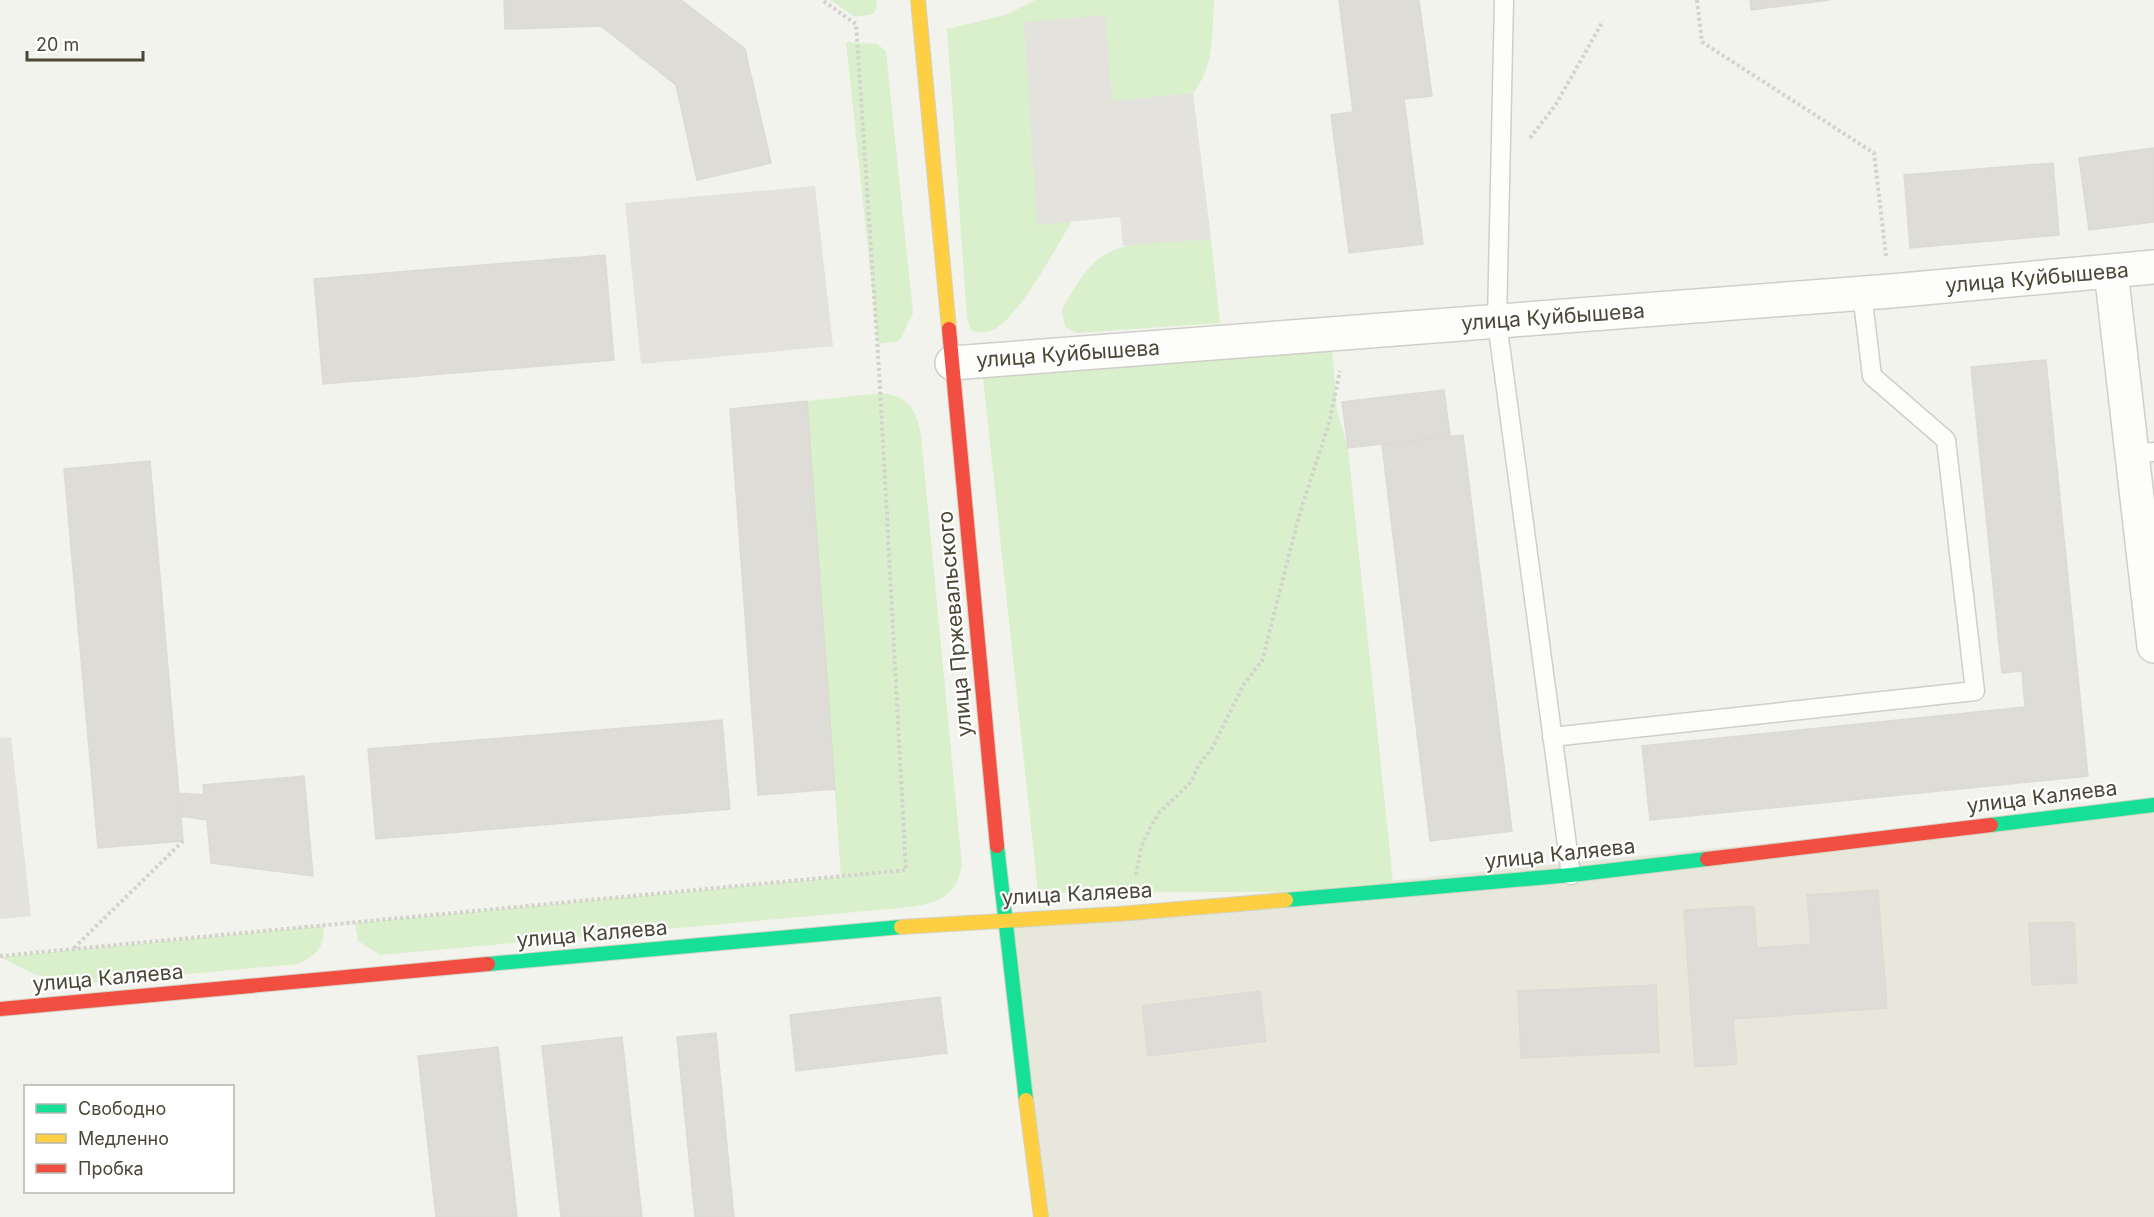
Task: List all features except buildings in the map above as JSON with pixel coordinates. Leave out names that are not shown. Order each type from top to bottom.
[{"type":"street","name":"улица Пржевальского","points":[[918,0],[1004,919],[1041,1217]]},
{"type":"street","name":"улица Куйбышева","points":[[952,363],[1876,292],[2154,267]]},
{"type":"street","points":[[2111,271],[2143,453],[2154,646]]},
{"type":"street","name":"улица Каляева","points":[[0,1008],[1004,919],[1118,914],[1570,875],[2154,805]]},
{"type":"lane","points":[[1504,0],[1497,322],[1570,875]]},
{"type":"lane","points":[[1552,737],[1975,691],[1946,440],[1872,376],[1876,292]]},
{"type":"path","points":[[0,956],[906,870],[879,369],[856,24],[822,0]]},
{"type":"path","points":[[1697,0],[1702,42],[1874,153],[1876,292]]},
{"type":"path","points":[[1501,169],[1555,106],[1604,21]]},
{"type":"path","points":[[1118,914],[1135,890],[1141,849],[1149,830],[1159,813],[1191,782],[1199,764],[1211,750],[1244,684],[1262,661],[1299,516],[1337,390],[1340,375],[1336,334]]},
{"type":"path","points":[[74,949],[183,841]]},
{"type":"shaded area","points":[[1105,15],[1112,101],[1193,93],[1211,239],[1123,246],[1120,217],[1037,225],[1024,22]]},
{"type":"shaded area","points":[[815,186],[833,346],[641,364],[625,203]]},
{"type":"shaded area","points":[[11,737],[31,916],[0,919],[0,738]]},
{"type":"shaded area","points":[[2154,805],[2154,1217],[1041,1217],[1004,919]]},
{"type":"green space","points":[[830,0],[876,0],[877,8],[873,14],[855,17]]},
{"type":"green space","points":[[1035,0],[1214,0],[1209,61],[1193,93],[1112,102],[1037,224],[1072,221],[1047,263],[1026,296],[1005,321],[995,329],[975,332],[972,331],[967,320],[947,29],[1005,15]]},
{"type":"green space","points":[[846,42],[877,44],[886,51],[913,313],[899,341],[878,344]]},
{"type":"green space","points":[[1211,239],[1220,323],[1077,333],[1065,327],[1062,310],[1077,283],[1097,260],[1108,253],[1136,244]]},
{"type":"green space","points":[[1332,347],[1337,411],[1348,448],[1394,891],[1038,893],[983,378]]},
{"type":"green space","points":[[881,393],[898,397],[910,405],[917,418],[921,435],[962,865],[959,877],[948,894],[922,905],[900,908],[380,955],[358,941],[355,923],[841,877],[807,401]]},
{"type":"green space","points":[[323,926],[323,940],[318,950],[298,964],[90,983],[36,975],[0,957]]},
{"type":"traffic: fast","points":[[1991,825],[2154,805]]},
{"type":"traffic: fast","points":[[997,846],[1026,1100]]},
{"type":"traffic: fast","points":[[1286,900],[1571,875],[1707,859]]},
{"type":"traffic: fast","points":[[488,964],[901,927]]},
{"type":"traffic: slow","points":[[918,0],[949,329]]},
{"type":"traffic: slow","points":[[901,927],[1118,914],[1286,900]]},
{"type":"traffic: slow","points":[[1026,1100],[1041,1217]]},
{"type":"traffic: jam","points":[[949,329],[997,846]]},
{"type":"traffic: jam","points":[[1707,859],[1991,825]]},
{"type":"traffic: jam","points":[[0,1009],[488,964]]}]
